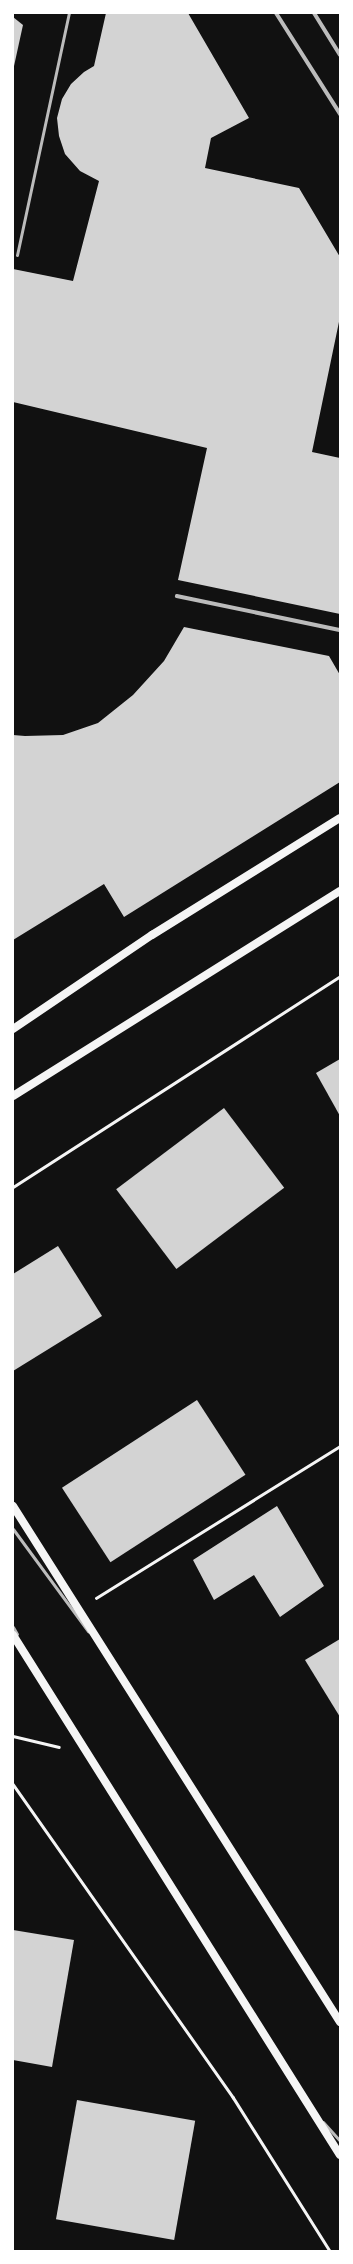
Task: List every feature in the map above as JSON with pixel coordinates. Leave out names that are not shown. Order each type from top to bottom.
[{"type":"main road","points":[[13,1029],[152,935],[340,818]]},
{"type":"main road","points":[[13,1096],[340,891]]},
{"type":"main road","points":[[13,1506],[111,1663],[340,2022]]},
{"type":"main road","points":[[13,1635],[340,2155]]},
{"type":"street","points":[[276,13],[340,114]]},
{"type":"street","points":[[314,13],[340,55]]},
{"type":"street","points":[[177,596],[340,630]]},
{"type":"lane","points":[[17,255],[69,13]]},
{"type":"lane","points":[[13,1529],[111,1663]]},
{"type":"lane","points":[[13,1627],[66,1719]]},
{"type":"lane","points":[[305,2100],[340,2141]]},
{"type":"path","points":[[13,1187],[340,976]]},
{"type":"path","points":[[78,1610],[340,1446]]},
{"type":"path","points":[[13,1736],[88,1753]]},
{"type":"path","points":[[13,1784],[233,2097],[330,2251]]},
{"type":"building","points":[[106,13],[188,13],[249,118],[211,138],[205,168],[299,188],[340,257],[340,317],[312,452],[340,458],[340,614],[178,580],[207,448],[13,402],[13,269],[73,281],[99,181],[80,171],[65,154],[59,136],[57,118],[62,99],[71,84],[84,72],[94,66]]},
{"type":"building","points":[[13,17],[23,25],[14,66],[13,65]]},
{"type":"building","points":[[184,627],[329,656],[340,675],[340,782],[124,917],[104,884],[13,940],[13,735],[63,735],[98,723],[133,695],[164,661]]},
{"type":"building","points":[[340,1059],[340,1116],[316,1073]]},
{"type":"building","points":[[224,1108],[284,1188],[176,1269],[116,1189]]},
{"type":"building","points":[[58,1246],[102,1316],[13,1371],[13,1274]]},
{"type":"building","points":[[197,1400],[245,1475],[110,1562],[62,1488]]},
{"type":"building","points":[[277,1506],[324,1586],[280,1617],[254,1575],[214,1600],[193,1560]]},
{"type":"building","points":[[340,1639],[340,1717],[305,1660]]},
{"type":"building","points":[[13,1930],[74,1940],[52,2067],[13,2060]]},
{"type":"building","points":[[77,2100],[195,2121],[174,2240],[56,2219]]}]
